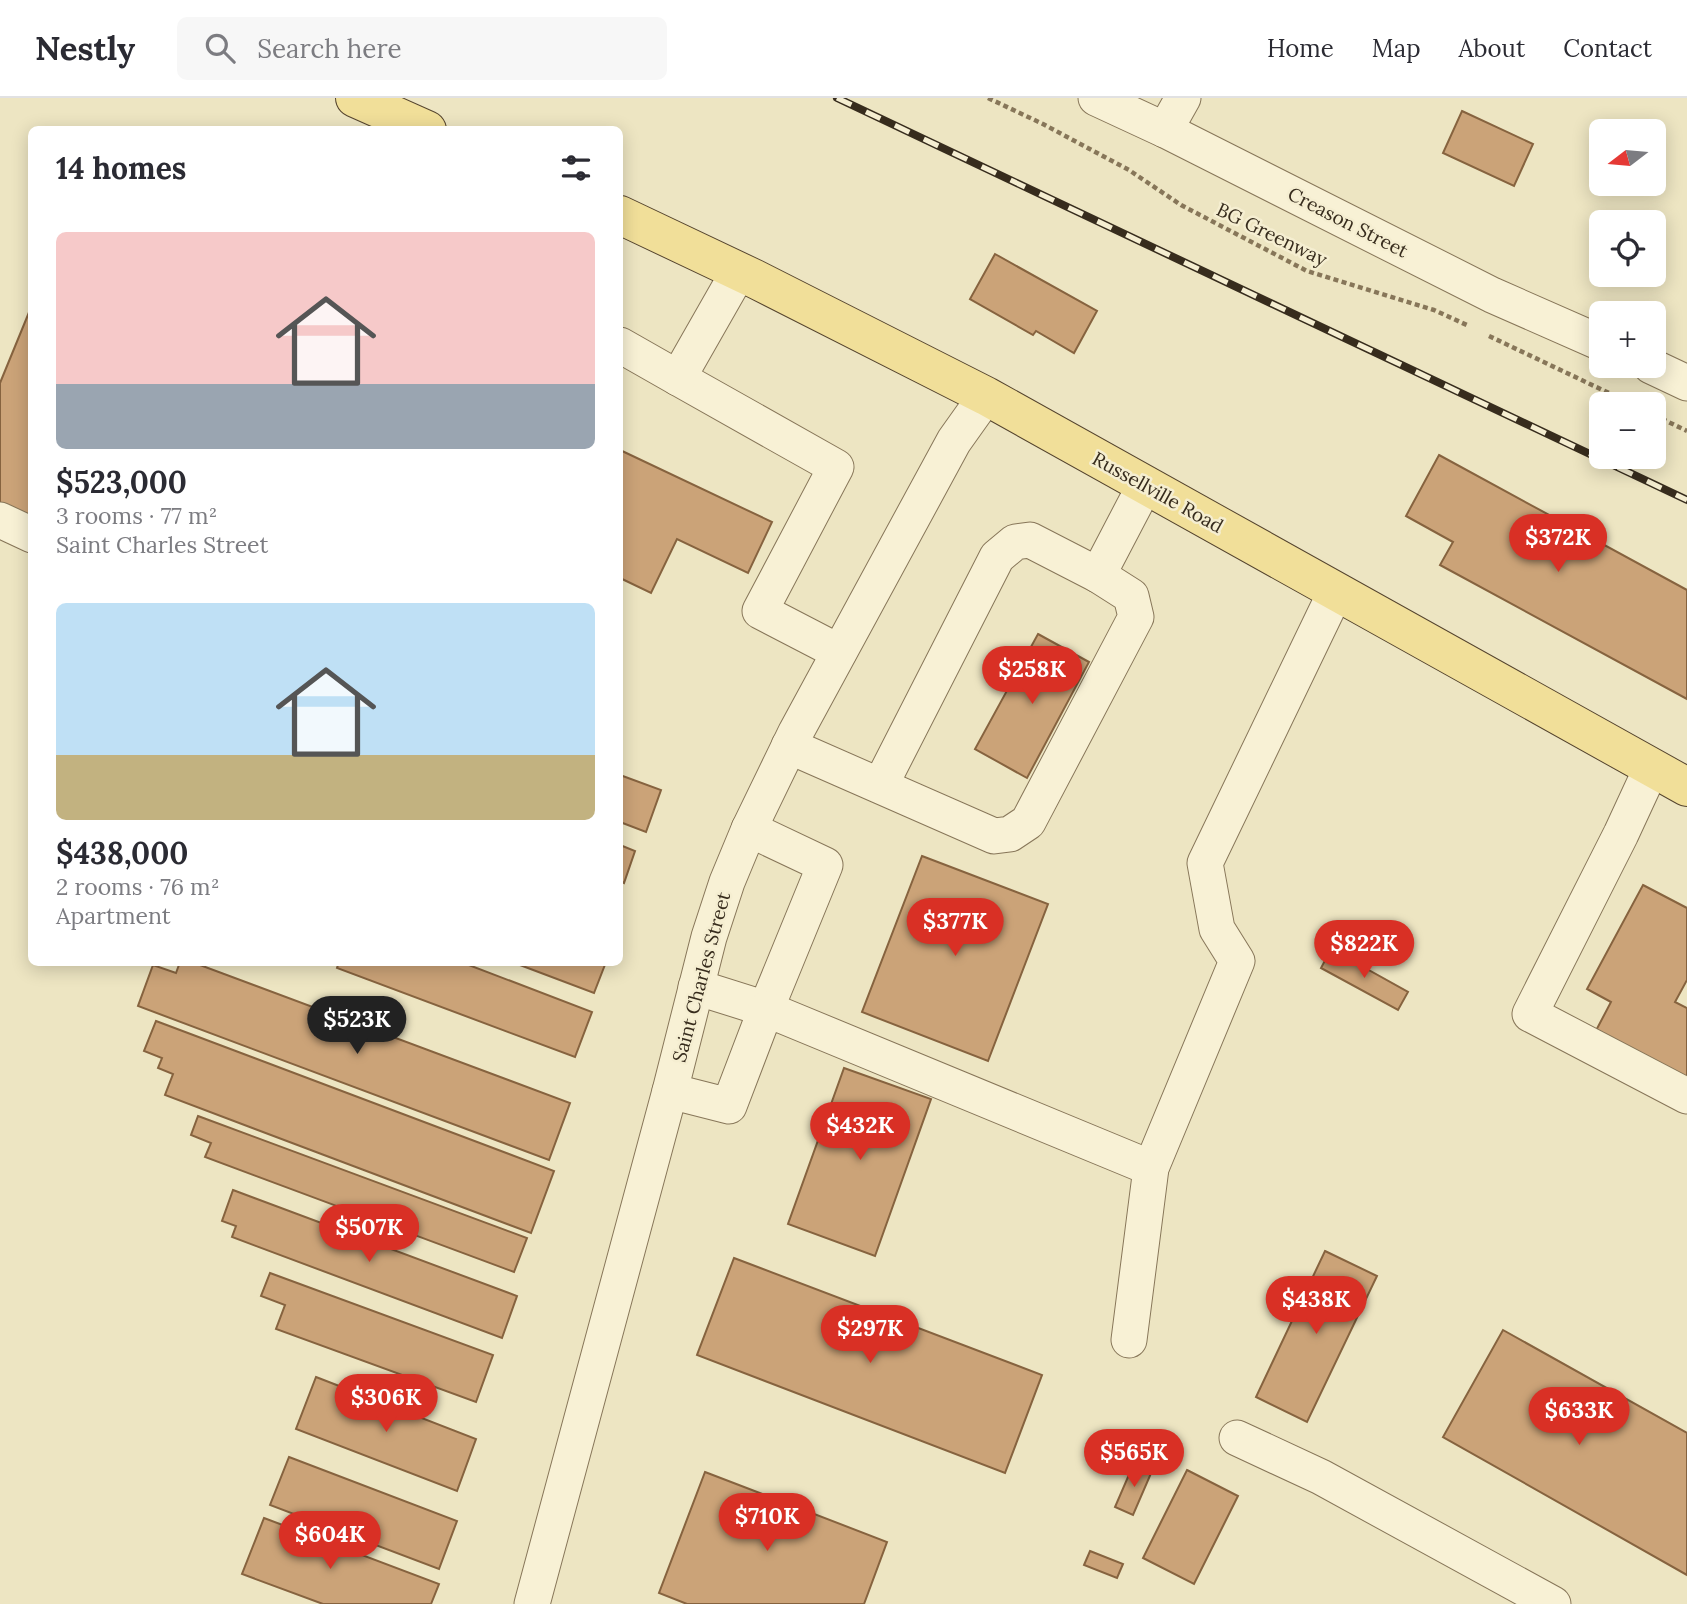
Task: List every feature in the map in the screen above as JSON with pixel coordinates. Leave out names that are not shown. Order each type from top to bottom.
[{"type":"main road","points":[[355,98],[418,126]]},
{"type":"main road","name":"Russellville Road","points":[[623,216],[739,271],[986,396],[1687,787]]},
{"type":"street","name":"Creason Street","points":[[1096,98],[1492,295],[1589,338]]},
{"type":"street","points":[[1165,130],[1183,98]]},
{"type":"street","points":[[678,378],[739,271]]},
{"type":"street","points":[[623,347],[836,467],[760,611],[839,652]]},
{"type":"street","points":[[1666,373],[1687,383]]},
{"type":"street","name":"Saint Charles Street","points":[[532,1604],[709,937],[727,882],[749,829],[839,652],[954,442],[986,396]]},
{"type":"street","points":[[1098,575],[1145,485]]},
{"type":"street","points":[[0,520],[28,533]]},
{"type":"street","points":[[789,747],[994,836],[1010,835],[1028,822],[1136,617],[1131,596],[1098,575],[1030,540],[1015,542],[997,556],[880,786]]},
{"type":"street","points":[[1129,1340],[1151,1168],[1237,961],[1217,929],[1205,863],[1336,591]]},
{"type":"street","points":[[1653,767],[1530,1014],[1687,1096]]},
{"type":"street","points":[[670,1091],[729,1106],[825,865],[749,829]]},
{"type":"street","points":[[696,987],[766,1009],[1151,1168]]},
{"type":"street","points":[[1237,1438],[1321,1476],[1553,1604]]},
{"type":"path","name":"BG Greenway","points":[[988,98],[1118,164],[1181,205],[1307,271],[1434,310],[1607,392]]},
{"type":"path","points":[[1666,421],[1687,431]]},
{"type":"building","points":[[1462,111],[1533,144],[1514,186],[1443,153]]},
{"type":"building","points":[[995,254],[1097,311],[1074,353],[1036,331],[1033,335],[970,299]]},
{"type":"building","points":[[28,315],[28,514],[0,503],[0,383]]},
{"type":"building","points":[[623,451],[772,522],[748,573],[677,539],[651,593],[623,579]]},
{"type":"building","points":[[1439,455],[1687,590],[1687,699],[1440,565],[1453,542],[1406,516]]},
{"type":"building","points":[[1038,634],[1089,662],[1027,778],[975,749]]},
{"type":"building","points":[[623,776],[661,790],[646,832],[623,823]]},
{"type":"building","points":[[623,846],[635,851],[623,882]]},
{"type":"building","points":[[922,856],[1048,904],[988,1061],[862,1012]]},
{"type":"building","points":[[1643,885],[1687,908],[1687,980],[1675,1002],[1687,1008],[1687,1091],[1591,1040],[1611,1002],[1587,989]]},
{"type":"building","points":[[1331,949],[1408,992],[1398,1010],[1321,968]]},
{"type":"building","points":[[153,966],[176,973],[179,966],[203,966],[570,1103],[549,1160],[138,1006]]},
{"type":"building","points":[[471,966],[592,1012],[575,1057],[337,968]]},
{"type":"building","points":[[523,966],[604,966],[594,993]]},
{"type":"building","points":[[156,1021],[554,1171],[531,1233],[165,1095],[173,1074],[158,1068],[162,1058],[144,1051]]},
{"type":"building","points":[[844,1068],[931,1099],[875,1256],[788,1224]]},
{"type":"building","points":[[198,1116],[527,1238],[514,1272],[205,1157],[211,1143],[191,1135]]},
{"type":"building","points":[[233,1190],[517,1296],[502,1338],[232,1237],[236,1226],[222,1221]]},
{"type":"building","points":[[1325,1251],[1377,1276],[1307,1422],[1256,1397]]},
{"type":"building","points":[[734,1258],[1042,1375],[1005,1473],[697,1355]]},
{"type":"building","points":[[270,1273],[493,1355],[476,1402],[276,1329],[285,1305],[261,1296]]},
{"type":"building","points":[[1503,1330],[1687,1433],[1687,1575],[1443,1437]]},
{"type":"building","points":[[316,1377],[476,1439],[457,1491],[296,1429]]},
{"type":"building","points":[[289,1457],[457,1521],[439,1569],[270,1505]]},
{"type":"building","points":[[1134,1463],[1152,1471],[1133,1515],[1115,1507]]},
{"type":"building","points":[[1187,1470],[1238,1496],[1194,1584],[1143,1558]]},
{"type":"building","points":[[705,1472],[887,1542],[864,1604],[687,1604],[659,1593]]},
{"type":"building","points":[[264,1518],[439,1584],[431,1604],[323,1604],[242,1574]]},
{"type":"building","points":[[1090,1551],[1123,1564],[1117,1578],[1084,1565]]},
{"type":"railway","points":[[837,98],[1687,500]]}]
